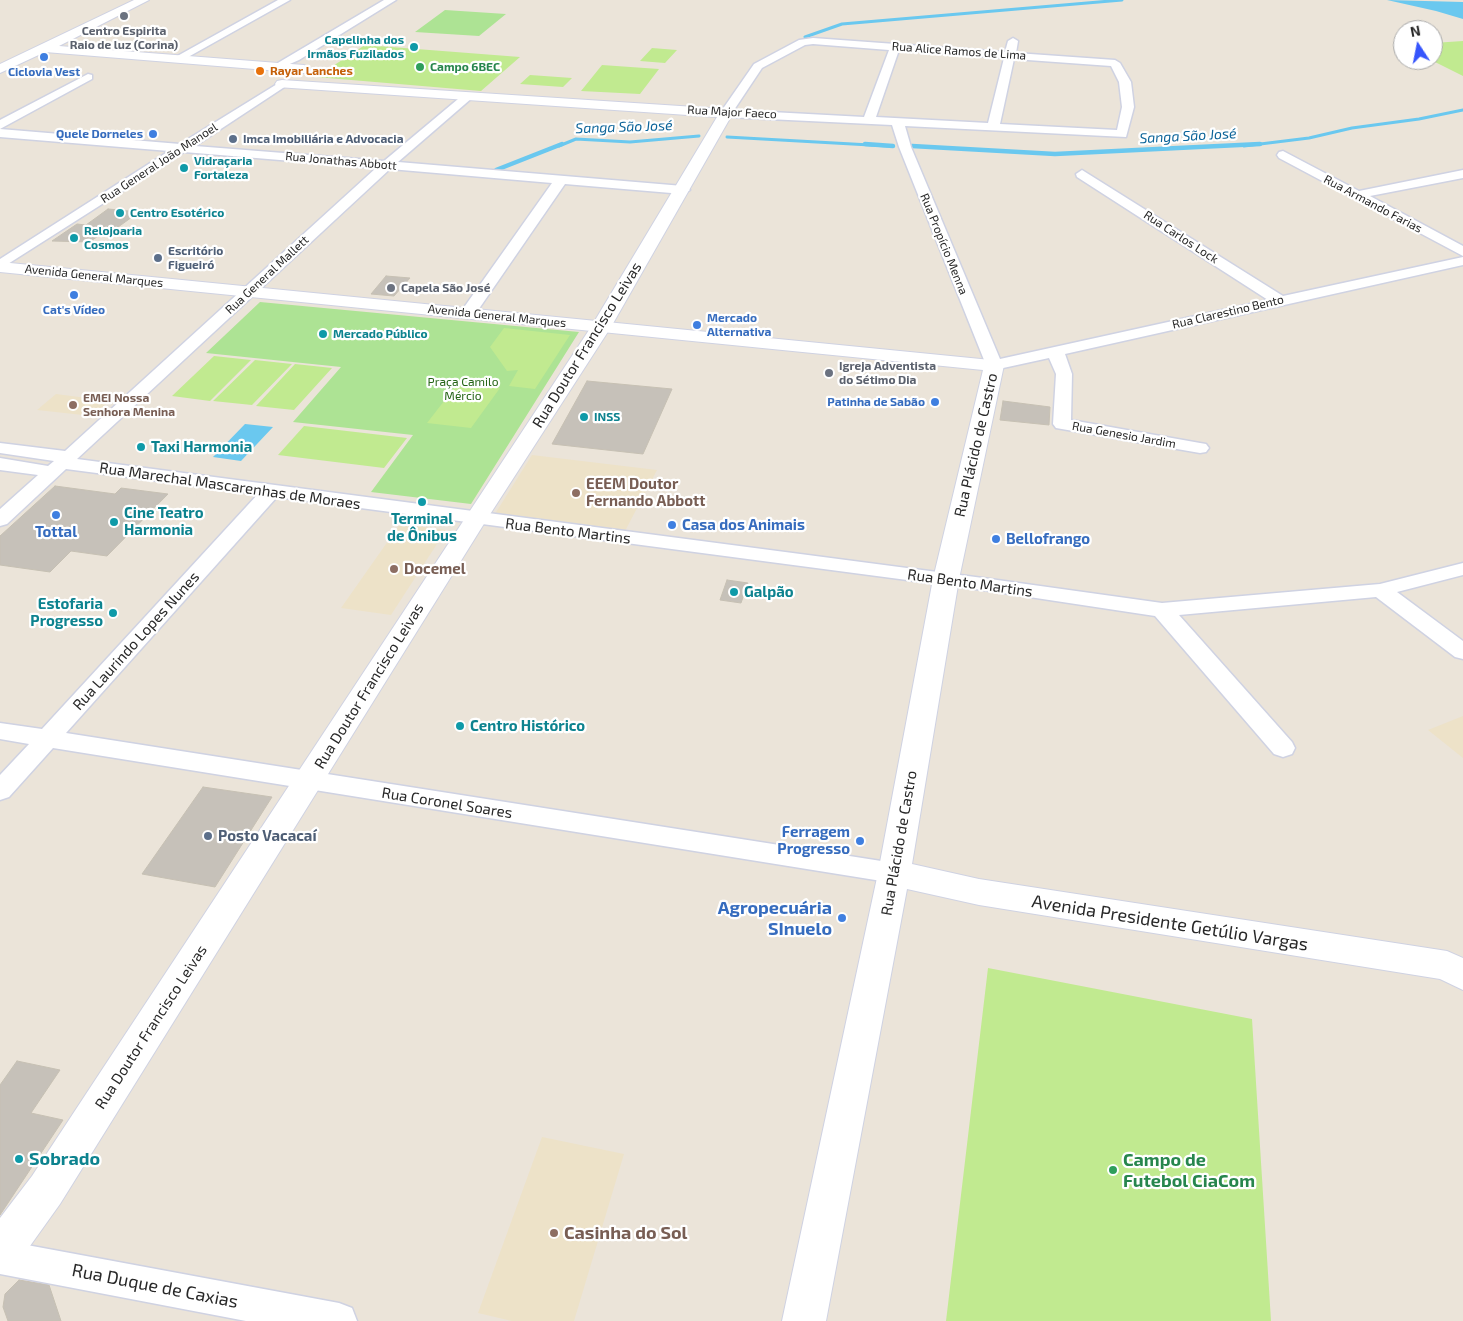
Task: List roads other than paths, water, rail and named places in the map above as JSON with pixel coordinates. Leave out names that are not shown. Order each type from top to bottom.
[{"type":"street","points":[[1,69],[143,0]]},
{"type":"street","points":[[177,59],[285,0]]},
{"type":"street","points":[[276,67],[296,58],[391,0]]},
{"type":"street","points":[[993,128],[1013,40]]},
{"type":"street","name":"Rua Alice Ramos de Lima","points":[[726,112],[758,66],[803,42],[895,46],[1115,63],[1126,82],[1128,107],[1122,134]]},
{"type":"street","points":[[870,120],[895,46]]},
{"type":"street","points":[[42,48],[304,69]]},
{"type":"street","points":[[296,58],[298,65],[304,69]]},
{"type":"street","name":"Rua General João Manoel","points":[[0,266],[304,69]]},
{"type":"street","points":[[0,125],[88,77]]},
{"type":"street","name":"Rua Major Faeco","points":[[282,84],[993,128],[1122,134]]},
{"type":"street","name":"Rua General Mallett","points":[[0,520],[387,165],[468,96]]},
{"type":"street","name":"Rua Doutor Francisco Leivas","points":[[0,1252],[46,1190],[309,781],[475,518],[601,327],[683,190],[726,112]]},
{"type":"street","name":"Rua Propício Menna","points":[[897,121],[904,147],[994,365]]},
{"type":"street","name":"Rua Jonathas Abbott","points":[[0,133],[683,190]]},
{"type":"street","name":"Rua Armando Farias","points":[[1283,156],[1463,252]]},
{"type":"street","name":"Rua Carlos Lock","points":[[1082,174],[1280,301]]},
{"type":"street","points":[[1357,195],[1463,174]]},
{"type":"street","points":[[468,313],[561,180]]},
{"type":"street","name":"Rua Clarestino Bento","points":[[994,365],[1463,261]]},
{"type":"street","name":"Avenida General Marques","points":[[0,266],[994,365]]},
{"type":"street","name":"Rua Genesio Jardim","points":[[1055,351],[1064,374],[1062,424],[1200,448]]},
{"type":"street","name":"Rua Plácido de Castro","points":[[804,1321],[894,873],[946,579],[994,365]]},
{"type":"street","name":"Rua Marechal Mascarenhas de Moraes","points":[[0,448],[62,464],[475,518]]},
{"type":"street","name":"Rua Marechal Mascarenhas de Moraes","points":[[0,464],[62,464]]},
{"type":"street","name":"Rua Laurindo Lopes Nunes","points":[[0,791],[272,491]]},
{"type":"street","name":"Rua Bento Martins","points":[[475,518],[946,579],[1162,610],[1380,590],[1463,568]]},
{"type":"street","points":[[1380,590],[1463,652]]},
{"type":"street","points":[[1162,610],[1283,748]]},
{"type":"street","name":"Rua Coronel Soares","points":[[0,731],[894,873]]},
{"type":"street","name":"Avenida Presidente Getúlio Vargas","points":[[894,873],[979,892],[1458,968]]},
{"type":"street","name":"Rua Duque de Caxias","points":[[0,1258],[339,1321]]},
{"type":"water","points":[[1387,0],[1463,2],[1463,19],[1436,11]]},
{"type":"water","points":[[245,424],[273,427],[241,461],[213,457]]},
{"type":"waterway","points":[[805,37],[842,24],[1122,0]]},
{"type":"waterway","name":"Sanga São José","points":[[1244,146],[1309,138],[1352,128],[1419,119],[1463,110]]},
{"type":"waterway","name":"Sanga São José","points":[[559,146],[576,139],[630,142],[699,136]]},
{"type":"waterway","name":"Sanga São José","points":[[727,137],[888,146]]},
{"type":"waterway","name":"Sanga São José","points":[[496,170],[562,144]]},
{"type":"waterway","name":"Sanga São José","points":[[865,144],[893,146]]},
{"type":"waterway","name":"Sanga São José","points":[[912,146],[1055,154],[1260,144]]},
{"type":"place","name":"Centro Espirita Raio de luz (Corina)","points":[[124,16]]},
{"type":"place","name":"Capelinha dos Irmãos Fuzilados","points":[[414,47]]},
{"type":"place","name":"Ciclovia Vest","points":[[44,57]]},
{"type":"place","name":"Campo 6BEC","points":[[420,67]]},
{"type":"place","name":"Rayar Lanches","points":[[260,71]]},
{"type":"place","name":"Quele Dorneles","points":[[153,134]]},
{"type":"place","name":"Imca Imobiliária e Advocacia","points":[[233,139]]},
{"type":"place","name":"Vidraçaria Fortaleza","points":[[184,168]]},
{"type":"place","name":"Centro Esotérico","points":[[120,213]]},
{"type":"place","name":"Relojoaria Cosmos","points":[[74,238]]},
{"type":"place","name":"Escritório Figueiró","points":[[158,258]]},
{"type":"place","name":"Capela São José","points":[[391,288]]},
{"type":"place","name":"Cat's Vídeo","points":[[74,295]]},
{"type":"place","name":"Mercado Alternativa","points":[[697,325]]},
{"type":"place","name":"Mercado Público","points":[[323,334]]},
{"type":"place","name":"Igreja Adventista do Sétimo Dia","points":[[829,373]]},
{"type":"place","name":"Patinha de Sabão","points":[[935,402]]},
{"type":"place","name":"EMEI Nossa Senhora Menina","points":[[73,405]]},
{"type":"place","name":"INSS","points":[[584,417]]},
{"type":"place","name":"Taxi Harmonia","points":[[141,447]]},
{"type":"place","name":"EEEM Doutor Fernando Abbott","points":[[576,493]]},
{"type":"place","name":"Terminal de Ônibus","points":[[422,502]]},
{"type":"place","name":"Tottal","points":[[56,515]]},
{"type":"place","name":"Cine Teatro Harmonia","points":[[114,522]]},
{"type":"place","name":"Casa dos Animais","points":[[672,525]]},
{"type":"place","name":"Bellofrango","points":[[996,539]]},
{"type":"place","name":"Docemel","points":[[394,569]]},
{"type":"place","name":"Galpão","points":[[734,592]]},
{"type":"place","name":"Estofaria Progresso","points":[[113,613]]},
{"type":"place","name":"Centro Histórico","points":[[460,726]]},
{"type":"place","name":"Posto Vacacaí","points":[[208,836]]},
{"type":"place","name":"Ferragem Progresso","points":[[860,841]]},
{"type":"place","name":"Agropecuária SInuelo","points":[[842,918]]},
{"type":"place","name":"Sobrado","points":[[19,1159]]},
{"type":"place","name":"Campo de Futebol CiaCom","points":[[1113,1170]]},
{"type":"place","name":"Casinha do Sol","points":[[554,1233]]},
{"type":"park label","name":"Praça Camilo Mércio","points":[[463,389]]}]
